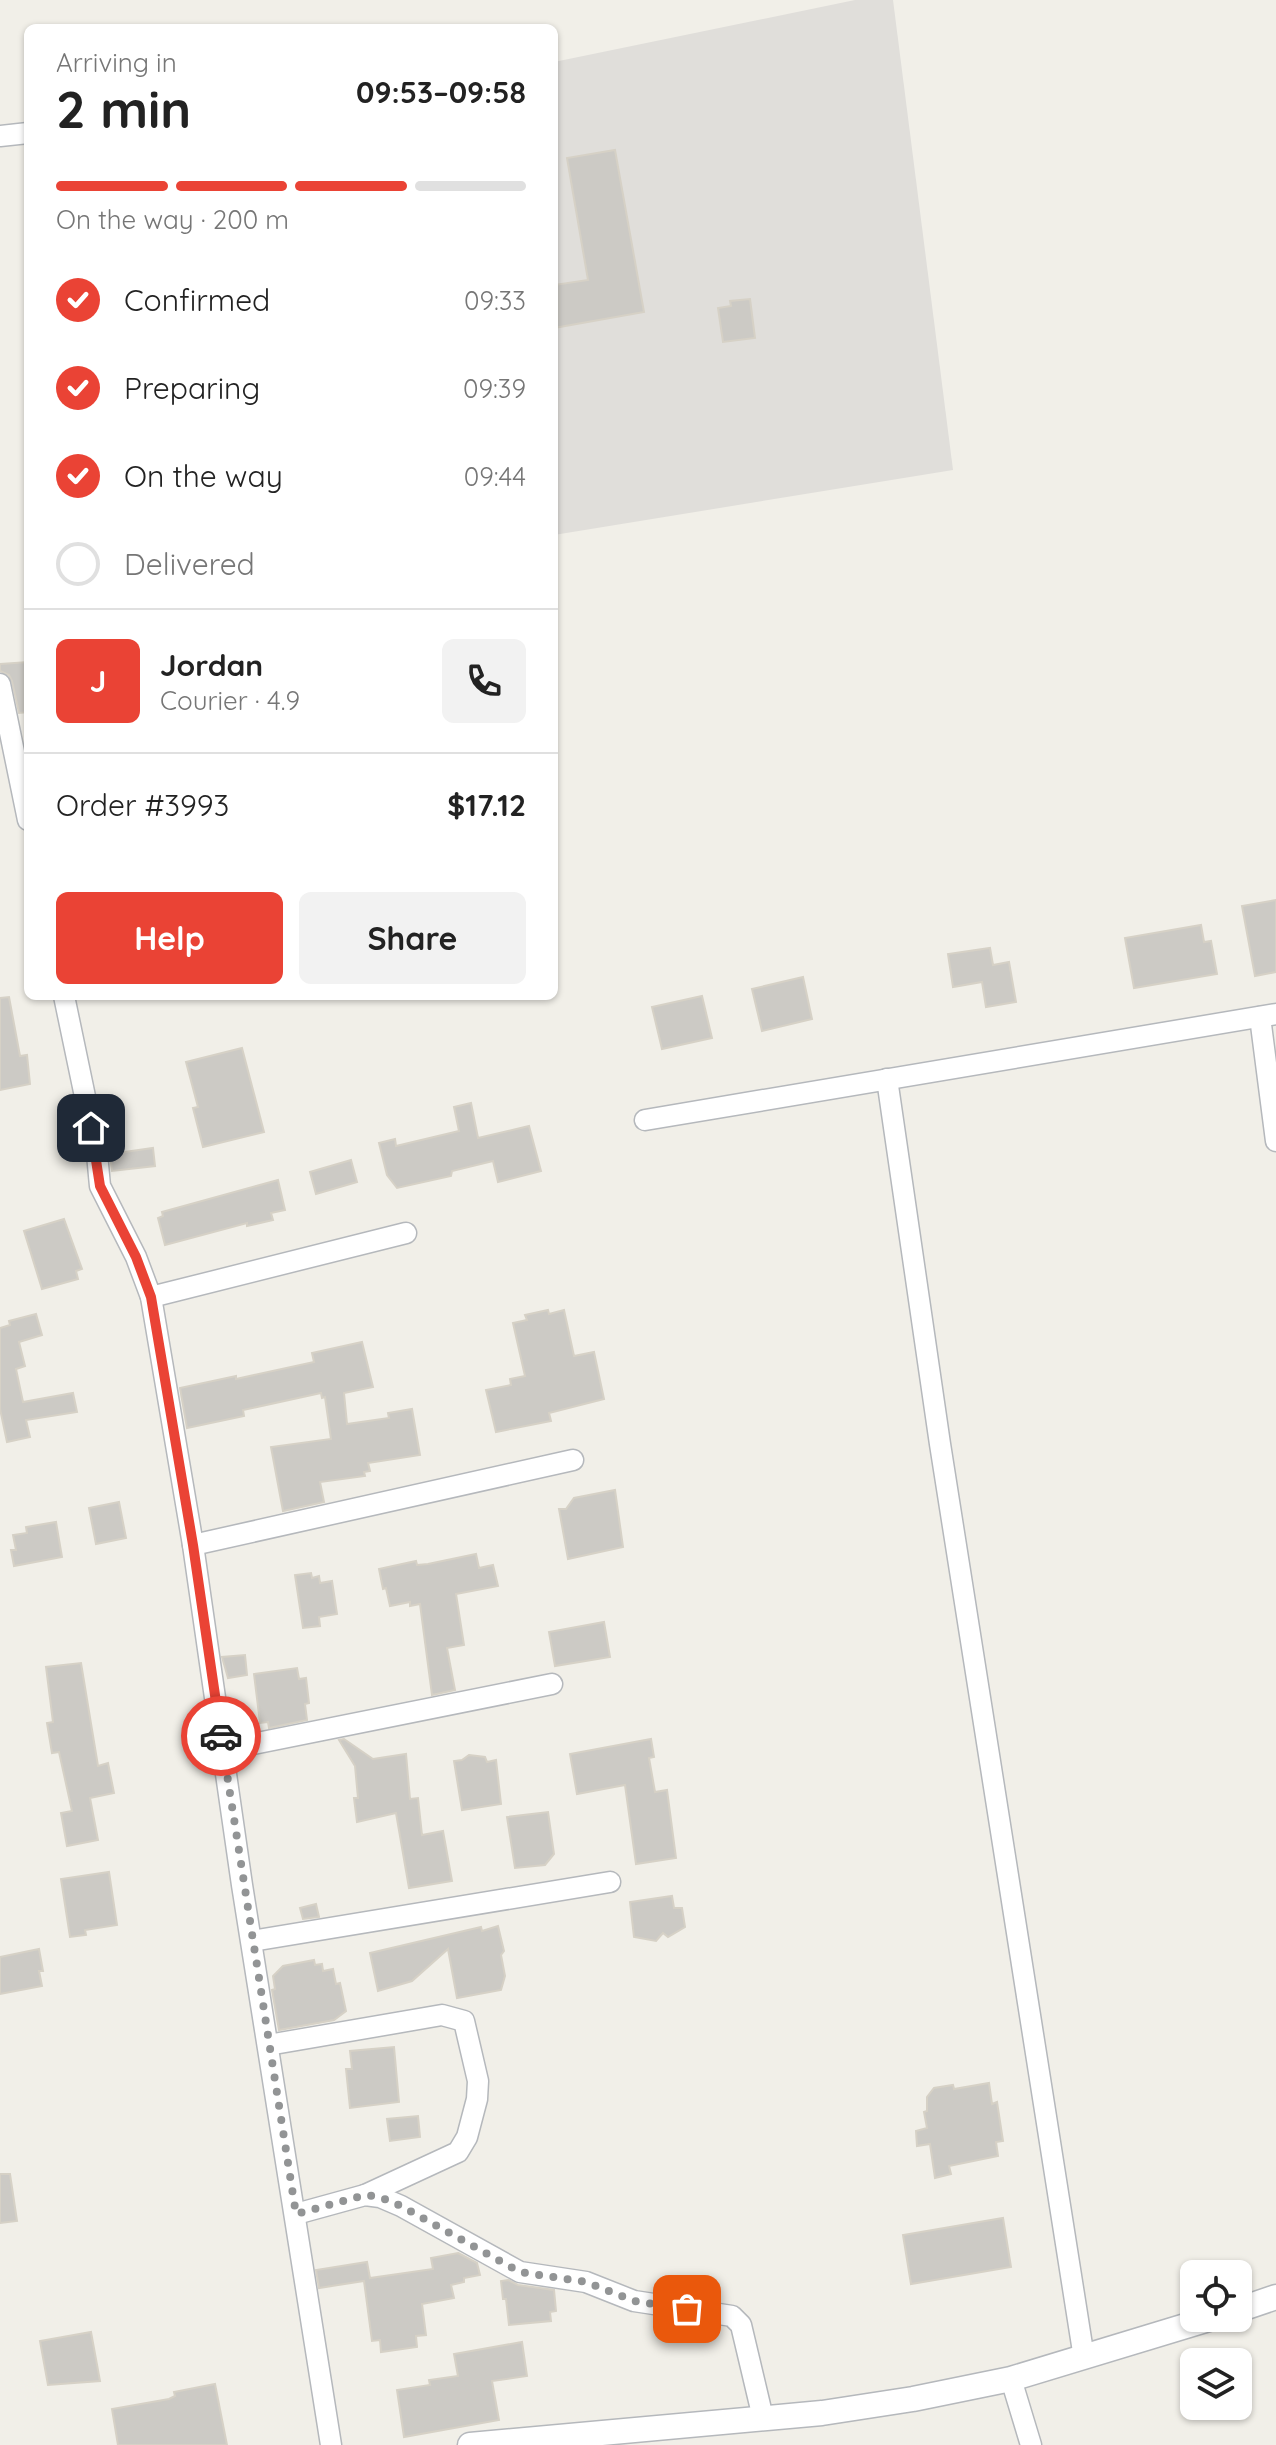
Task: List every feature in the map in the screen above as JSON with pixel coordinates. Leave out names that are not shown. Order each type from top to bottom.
[{"type":"street","points":[[0,136],[24,133]]},
{"type":"street","points":[[0,684],[19,727],[24,779]]},
{"type":"street","points":[[65,1000],[97,1154],[100,1186],[136,1257],[151,1297],[193,1545],[331,2445]]},
{"type":"street","points":[[645,1120],[1268,1016],[1276,1141]]},
{"type":"street","points":[[887,1079],[940,1444],[1084,2358]]},
{"type":"street","points":[[151,1297],[406,1233]]},
{"type":"street","points":[[193,1545],[573,1460]]},
{"type":"street","points":[[223,1750],[552,1684]]},
{"type":"street","points":[[252,1941],[610,1882]]},
{"type":"street","points":[[268,2045],[442,2015],[464,2021],[478,2081],[477,2099],[467,2137],[458,2152],[365,2195],[296,2214]]},
{"type":"street","points":[[365,2195],[380,2197],[401,2206],[520,2272],[586,2282],[634,2301],[732,2316],[741,2325],[763,2418]]},
{"type":"street","points":[[1252,2305],[1276,2297]]},
{"type":"street","points":[[470,2445],[866,2407],[1011,2379],[1180,2328]]},
{"type":"street","points":[[1011,2379],[1031,2445]]},
{"type":"shaded area","points":[[855,0],[893,0],[953,470],[558,534],[558,61]]},
{"type":"building","points":[[615,150],[644,312],[558,327],[558,284],[588,280],[567,158]]},
{"type":"building","points":[[750,299],[755,338],[723,342],[718,308],[731,306],[730,301]]},
{"type":"building","points":[[24,662],[24,712],[19,713],[12,681],[9,675],[0,671],[0,664]]},
{"type":"building","points":[[1276,900],[1276,972],[1255,976],[1242,906]]},
{"type":"building","points":[[1201,925],[1204,942],[1211,941],[1217,974],[1134,988],[1125,938]]},
{"type":"building","points":[[990,948],[993,965],[1009,962],[1016,1002],[986,1007],[982,982],[953,987],[948,954]]},
{"type":"building","points":[[803,977],[812,1019],[762,1031],[752,989]]},
{"type":"building","points":[[702,996],[712,1038],[662,1049],[652,1007]]},
{"type":"building","points":[[9,997],[20,1056],[27,1055],[30,1084],[0,1090],[0,998]]},
{"type":"building","points":[[242,1048],[264,1132],[203,1147],[193,1108],[198,1107],[186,1062]]},
{"type":"building","points":[[471,1103],[478,1138],[529,1126],[541,1171],[498,1182],[493,1161],[452,1171],[451,1176],[397,1188],[387,1175],[379,1143],[395,1139],[396,1146],[459,1131],[454,1107]]},
{"type":"building","points":[[153,1148],[155,1166],[112,1171],[110,1154]]},
{"type":"building","points":[[351,1160],[357,1182],[316,1194],[310,1172]]},
{"type":"building","points":[[278,1180],[285,1210],[271,1213],[273,1220],[247,1226],[247,1223],[165,1245],[158,1218],[163,1216],[162,1212]]},
{"type":"building","points":[[64,1219],[82,1269],[76,1271],[78,1279],[42,1289],[24,1231]]},
{"type":"building","points":[[548,1310],[549,1314],[564,1310],[574,1356],[594,1352],[604,1399],[549,1413],[551,1421],[496,1432],[486,1390],[511,1385],[510,1379],[525,1376],[513,1323],[527,1320],[525,1315]]},
{"type":"building","points":[[36,1314],[42,1335],[19,1342],[25,1366],[16,1369],[23,1402],[73,1393],[77,1412],[26,1420],[30,1437],[7,1442],[0,1409],[0,1328],[10,1325],[9,1321]]},
{"type":"building","points":[[362,1342],[373,1387],[344,1393],[347,1424],[389,1418],[388,1413],[412,1409],[420,1455],[368,1463],[370,1471],[364,1472],[365,1476],[320,1482],[324,1502],[283,1511],[271,1447],[331,1439],[325,1397],[322,1398],[321,1393],[243,1410],[244,1416],[187,1428],[180,1388],[314,1362],[312,1353]]},
{"type":"building","points":[[615,1490],[623,1547],[568,1559],[559,1509],[566,1509],[574,1498]]},
{"type":"building","points":[[119,1502],[126,1538],[96,1544],[89,1508]]},
{"type":"building","points":[[56,1522],[62,1557],[14,1566],[11,1550],[16,1550],[13,1535],[27,1533],[26,1527]]},
{"type":"building","points":[[476,1554],[479,1568],[493,1565],[498,1586],[456,1594],[464,1645],[447,1648],[455,1690],[432,1695],[420,1604],[410,1606],[410,1602],[390,1606],[379,1569],[416,1561],[417,1565],[428,1564]]},
{"type":"building","points":[[311,1573],[312,1578],[319,1576],[320,1583],[332,1581],[337,1614],[319,1617],[320,1626],[303,1628],[295,1575]]},
{"type":"building","points":[[604,1622],[610,1657],[555,1666],[549,1632]]},
{"type":"building","points":[[245,1655],[247,1675],[228,1678],[222,1657]]},
{"type":"building","points":[[81,1663],[98,1766],[108,1763],[114,1793],[90,1798],[98,1840],[67,1846],[61,1813],[72,1811],[59,1752],[52,1753],[47,1723],[53,1722],[46,1667]]},
{"type":"building","points":[[297,1668],[299,1679],[306,1678],[309,1703],[305,1704],[307,1720],[269,1728],[268,1722],[260,1723],[254,1674]]},
{"type":"building","points":[[344,1739],[373,1759],[406,1754],[410,1799],[418,1798],[422,1835],[443,1831],[452,1881],[409,1888],[396,1813],[357,1822],[355,1766],[339,1740]]},
{"type":"building","points":[[651,1739],[654,1757],[649,1758],[655,1792],[667,1790],[676,1858],[636,1864],[625,1785],[577,1794],[570,1754]]},
{"type":"building","points":[[469,1755],[485,1757],[487,1762],[496,1760],[501,1804],[462,1810],[454,1761]]},
{"type":"building","points":[[548,1812],[554,1854],[545,1865],[515,1868],[507,1817]]},
{"type":"building","points":[[109,1872],[117,1925],[85,1930],[86,1935],[70,1937],[61,1879]]},
{"type":"building","points":[[672,1896],[674,1908],[682,1908],[685,1927],[668,1937],[663,1933],[656,1941],[634,1937],[630,1902]]},
{"type":"building","points":[[316,1904],[319,1917],[303,1919],[300,1908]]},
{"type":"building","points":[[498,1926],[504,1951],[501,1955],[505,1976],[501,1990],[457,1998],[448,1949],[412,1981],[378,1991],[370,1953],[481,1927],[482,1931]]},
{"type":"building","points":[[39,1949],[42,1986],[0,1994],[0,1957]]},
{"type":"building","points":[[314,1960],[315,1965],[322,1964],[323,1971],[333,1969],[336,1984],[340,1983],[346,2011],[334,2020],[279,2030],[272,1990],[275,1989],[273,1976],[283,1966]]},
{"type":"building","points":[[394,2047],[399,2102],[350,2108],[346,2069],[352,2069],[350,2051]]},
{"type":"building","points":[[989,2083],[992,2104],[997,2102],[1003,2141],[996,2142],[998,2156],[949,2166],[951,2174],[935,2178],[930,2144],[917,2146],[916,2131],[927,2128],[924,2112],[927,2111],[927,2097],[934,2088],[953,2085],[954,2089]]},
{"type":"building","points":[[418,2116],[420,2137],[390,2141],[387,2119]]},
{"type":"building","points":[[0,2174],[10,2174],[17,2221],[0,2223]]},
{"type":"building","points":[[1003,2218],[1011,2267],[911,2284],[903,2235]]},
{"type":"building","points":[[458,2253],[477,2263],[480,2275],[451,2285],[454,2298],[422,2304],[426,2335],[416,2336],[417,2347],[381,2352],[380,2340],[372,2341],[364,2281],[319,2288],[316,2270],[367,2262],[370,2278],[433,2269],[431,2258]]},
{"type":"building","points":[[508,2280],[518,2285],[554,2290],[556,2311],[550,2312],[551,2321],[509,2325],[501,2281]]},
{"type":"building","points":[[91,2332],[100,2381],[48,2385],[40,2341]]},
{"type":"building","points":[[522,2342],[527,2376],[492,2381],[499,2420],[404,2437],[397,2390],[430,2385],[429,2380],[458,2376],[454,2354]]},
{"type":"building","points":[[215,2384],[227,2445],[118,2445],[112,2409],[169,2399],[175,2396],[174,2392]]},
{"type":"way so far","points":[[221,1736],[296,2214],[365,2195],[380,2197],[520,2272],[586,2282],[634,2301],[687,2309]]},
{"type":"route","points":[[91,1128],[100,1186],[136,1257],[151,1297],[193,1545],[221,1736]]}]
